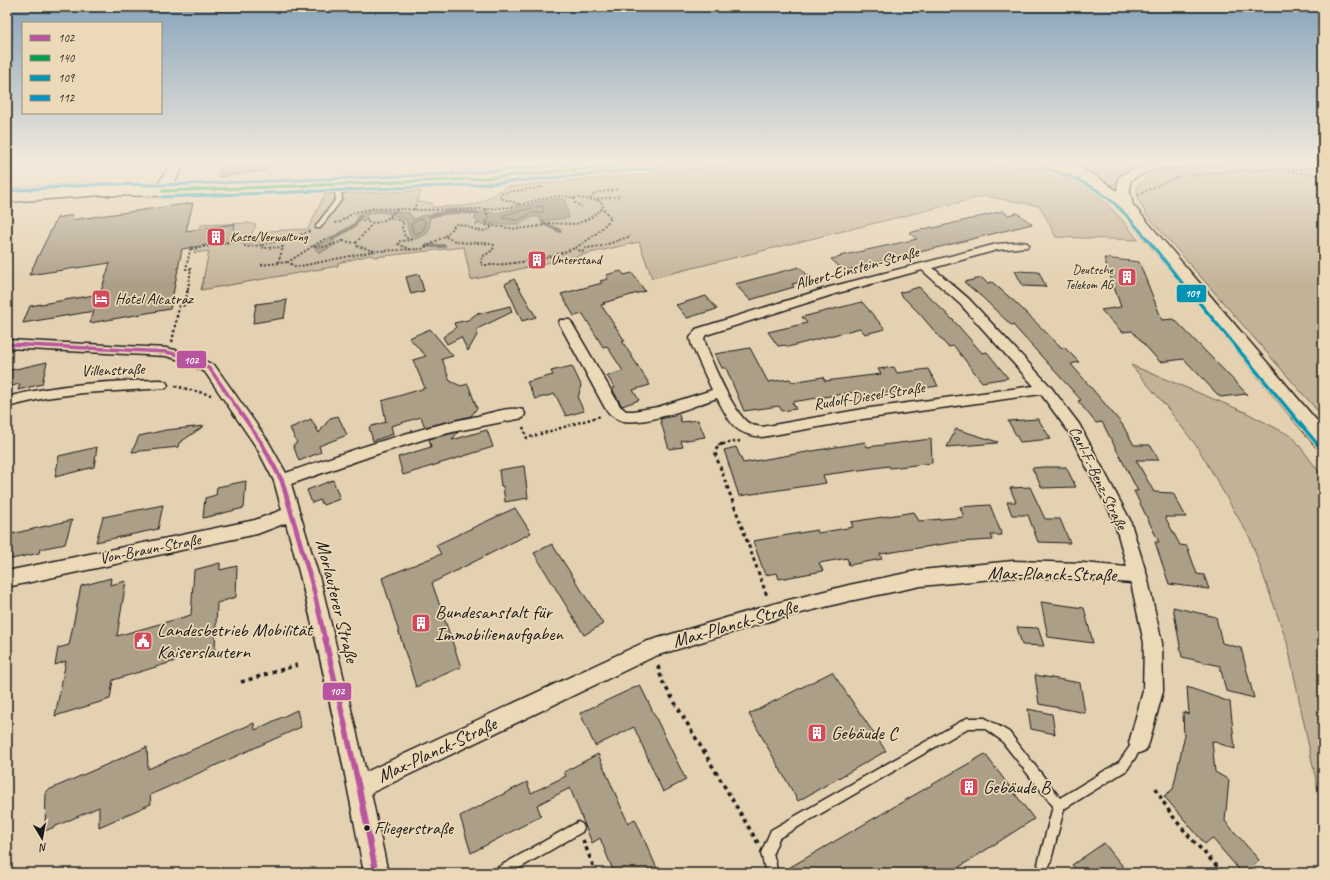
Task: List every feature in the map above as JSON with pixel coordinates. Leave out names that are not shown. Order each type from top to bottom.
[{"type":"main road","points":[[7,209],[65,203]]},
{"type":"street","points":[[1126,203],[1323,441]]},
{"type":"street","name":"Albert-Einstein-Straße","points":[[701,332],[834,290],[997,247],[1023,246]]},
{"type":"street","name":"Carl-F.-Benz-Straße","points":[[924,266],[964,302],[995,333],[1045,389],[1074,428],[1122,520],[1138,576],[1153,643],[1153,691],[1139,743]]},
{"type":"street","points":[[565,323],[615,411],[625,416],[642,416],[721,392]]},
{"type":"street","name":"Rudolf-Diesel-Straße","points":[[701,332],[696,338],[698,348],[740,425],[749,431],[762,432],[863,414],[1045,389]]},
{"type":"street","name":"Morlauterer Straße","points":[[7,344],[166,352],[184,356],[210,369],[242,413],[263,444],[282,481],[292,513],[315,594],[359,787],[376,873]]},
{"type":"street","name":"Villenstraße","points":[[7,402],[34,394],[76,388],[118,385],[161,385]]},
{"type":"street","points":[[282,481],[412,437],[460,425],[518,414]]},
{"type":"street","name":"Von-Braun-Straße","points":[[7,579],[250,528],[275,521],[292,513]]},
{"type":"street","name":"Max-Planck-Straße","points":[[359,787],[652,648],[772,612],[849,593],[921,578],[1013,569],[1083,571],[1138,576]]},
{"type":"lane","points":[[318,227],[337,203]]},
{"type":"lane","points":[[772,873],[767,853],[775,834],[966,723],[985,723],[1005,736],[1059,805]]},
{"type":"lane","points":[[1044,864],[1059,805],[1123,766],[1139,743]]},
{"type":"lane","points":[[499,873],[578,828]]},
{"type":"path","points":[[414,210],[416,203]]},
{"type":"path","points":[[380,208],[397,210],[486,209],[512,207],[524,203]]},
{"type":"path","points":[[575,203],[582,206]]},
{"type":"path","points":[[445,236],[460,244],[481,243],[494,245],[493,250],[481,259],[481,265],[494,266],[521,261],[575,248],[592,236],[611,218],[602,203]]},
{"type":"path","points":[[486,209],[488,218],[486,225],[518,229],[542,226],[547,223],[576,224],[590,218],[604,208]]},
{"type":"path","points":[[356,243],[372,224],[382,222],[397,210]]},
{"type":"path","points":[[420,213],[423,210]]},
{"type":"path","points":[[390,216],[404,222],[402,227],[405,237],[413,240],[400,241],[398,244],[412,250]]},
{"type":"path","points":[[362,221],[366,219],[372,224]]},
{"type":"path","points":[[288,262],[296,267],[375,251],[412,250],[424,248],[445,236],[453,225],[456,224],[461,223],[476,232],[486,231],[491,228],[491,226]]},
{"type":"path","points":[[575,248],[582,252],[586,248],[602,246],[631,236]]},
{"type":"path","points":[[261,265],[288,262],[326,239]]},
{"type":"path","points":[[172,345],[179,306],[185,305],[186,300],[191,268],[186,269],[191,248],[241,241],[246,247],[262,245],[263,248],[283,247],[278,263]]},
{"type":"path","points":[[314,246],[323,248],[343,241],[356,243],[357,246],[375,251]]},
{"type":"path","name":"Villenstraße","points":[[161,385],[192,390],[216,398]]},
{"type":"path","points":[[518,414],[527,438],[615,411]]},
{"type":"path","points":[[744,437],[741,441],[718,445],[715,453],[767,597]]},
{"type":"path","points":[[241,682],[297,665]]},
{"type":"path","points":[[658,666],[662,681],[754,838],[767,853]]},
{"type":"path","points":[[1156,788],[1159,797],[1172,814],[1223,873]]},
{"type":"path","points":[[578,828],[596,873]]},
{"type":"shaded area","points":[[321,203],[432,203],[432,207],[478,204],[956,203],[652,278],[639,242],[471,280],[464,247],[375,257],[370,255],[338,263],[338,266],[201,290],[209,251],[194,253],[201,225],[247,223],[256,225],[247,243],[262,241],[268,231],[308,229]]},
{"type":"shaded area","points":[[1024,203],[1106,203],[1138,240],[1056,237],[1040,206]]},
{"type":"shaded area","points":[[1140,203],[1323,203],[1323,417],[1146,214]]},
{"type":"shaded area","points":[[1131,365],[1245,412],[1293,437],[1323,477],[1323,814],[1287,642],[1250,538],[1198,448],[1165,405]]},
{"type":"water","points":[[534,203],[566,203],[569,218],[540,221],[541,218],[533,217],[520,224],[475,225],[478,223],[474,218],[478,214],[476,214],[483,212],[497,213]]},
{"type":"water","points":[[373,209],[409,213],[414,219],[420,216],[429,215],[431,217],[427,234],[415,239],[410,235],[407,221],[391,214],[379,212],[363,218],[357,217],[359,214]]},
{"type":"water","points":[[329,238],[334,240],[335,245],[320,253],[315,249],[317,245]]},
{"type":"building","points":[[193,203],[186,231],[235,224],[232,241],[182,249],[170,309],[90,323],[94,311],[23,323],[30,306],[100,294],[110,263],[29,275],[57,218],[73,215],[71,220]]},
{"type":"building","points":[[1003,211],[1008,215],[1017,213],[1032,224],[844,271],[831,259],[917,239],[909,233]]},
{"type":"building","points":[[1104,258],[1139,262],[1162,320],[1174,319],[1247,394],[1220,397],[1184,359],[1160,362],[1132,331],[1122,332],[1101,310],[1121,307]]},
{"type":"building","points":[[799,267],[812,279],[792,284],[794,287],[750,300],[735,284]]},
{"type":"building","points":[[621,271],[624,275],[632,273],[645,291],[603,303],[605,304],[601,305],[625,341],[622,341],[650,385],[633,390],[639,400],[622,406],[612,389],[615,388],[607,376],[623,371],[607,346],[603,347],[583,314],[574,316],[561,294],[602,283],[600,281],[608,279],[606,275]]},
{"type":"building","points":[[1015,271],[1039,272],[1046,287],[1023,286]]},
{"type":"building","points":[[419,274],[424,291],[411,294],[406,277]]},
{"type":"building","points":[[982,278],[987,283],[992,282],[1015,302],[1062,348],[1064,347],[1079,362],[1071,364],[1122,424],[1134,445],[1150,445],[1159,460],[1136,460],[1154,492],[1173,493],[1186,517],[1165,517],[1180,545],[1187,546],[1197,574],[1204,575],[1209,589],[1169,584],[1155,542],[1159,542],[1134,491],[1138,491],[1102,422],[1096,423],[1078,401],[1081,400],[1013,325],[1011,325],[964,282]]},
{"type":"building","points":[[514,279],[536,317],[522,321],[505,284]]},
{"type":"building","points":[[919,287],[954,321],[982,353],[987,352],[1008,378],[982,382],[954,346],[948,347],[919,313],[899,293]]},
{"type":"building","points":[[706,296],[717,309],[687,318],[676,305]]},
{"type":"building","points":[[287,300],[284,318],[253,323],[256,304]]},
{"type":"building","points":[[862,302],[885,329],[865,334],[860,328],[788,347],[786,345],[778,346],[768,332],[807,323],[802,317]]},
{"type":"building","points":[[510,306],[512,312],[477,329],[477,335],[468,351],[461,337],[447,344],[443,337],[456,328],[454,323],[468,320],[479,312],[478,314]]},
{"type":"building","points":[[430,329],[453,356],[442,359],[450,381],[461,386],[468,384],[477,408],[471,416],[425,427],[421,417],[391,426],[393,434],[373,441],[369,427],[386,422],[382,401],[425,388],[413,360],[426,356],[409,338]]},
{"type":"building","points":[[750,348],[768,382],[790,379],[792,382],[823,377],[825,381],[881,374],[878,369],[894,367],[897,373],[928,369],[938,386],[858,397],[855,392],[792,402],[796,409],[782,411],[779,406],[744,411],[726,368],[722,368],[715,354]]},
{"type":"building","points":[[47,362],[42,384],[18,390],[20,384],[7,387],[7,371]]},
{"type":"building","points":[[572,366],[581,385],[578,399],[584,411],[566,416],[555,394],[535,399],[527,382],[553,375],[551,371]]},
{"type":"building","points":[[679,415],[681,422],[698,420],[705,437],[681,441],[683,447],[669,449],[660,419]]},
{"type":"building","points":[[338,416],[347,435],[319,446],[321,452],[299,461],[293,445],[297,443],[290,428],[311,419],[319,433],[330,418]]},
{"type":"building","points":[[1038,419],[1051,439],[1020,442],[1008,421]]},
{"type":"building","points":[[204,426],[179,443],[178,447],[132,452],[139,436],[166,430]]},
{"type":"building","points":[[956,429],[998,442],[947,447]]},
{"type":"building","points":[[487,430],[493,447],[403,475],[398,457],[431,447],[429,439],[458,432],[452,440]]},
{"type":"building","points":[[931,439],[932,463],[890,468],[889,466],[823,475],[826,483],[739,496],[724,450],[736,447],[743,463],[865,442],[867,447]]},
{"type":"building","points":[[97,447],[94,467],[55,477],[59,456]]},
{"type":"building","points":[[524,466],[528,498],[505,502],[499,470]]},
{"type":"building","points":[[1066,467],[1076,487],[1042,488],[1032,468]]},
{"type":"building","points":[[333,480],[340,499],[323,505],[320,500],[312,503],[307,490]]},
{"type":"building","points":[[246,481],[244,508],[203,518],[205,498],[216,495],[217,487]]},
{"type":"building","points":[[1030,487],[1045,519],[1060,519],[1070,543],[1038,542],[1028,515],[1012,515],[1007,502],[1016,502],[1010,488]]},
{"type":"building","points":[[163,505],[158,529],[96,542],[103,517]]},
{"type":"building","points":[[990,505],[1002,535],[991,535],[993,540],[957,542],[880,554],[882,559],[849,565],[847,558],[819,563],[823,571],[779,579],[777,573],[765,575],[753,541],[817,530],[818,533],[853,527],[851,522],[914,512],[919,521],[964,517],[960,507]]},
{"type":"building","name":"Bundesanstalt für Immobilienaufgaben","points":[[515,508],[531,533],[432,583],[461,667],[416,687],[382,578],[441,554],[436,545]]},
{"type":"building","points":[[72,520],[65,544],[40,549],[39,553],[7,560],[7,535]]},
{"type":"building","points":[[552,544],[603,624],[584,635],[534,553]]},
{"type":"building","name":"Landesbetrieb Mobilität Kaiserslautern","points":[[220,563],[220,570],[237,566],[236,597],[217,603],[215,649],[113,680],[110,699],[55,716],[66,661],[55,665],[58,648],[69,645],[81,586],[111,578],[110,585],[126,581],[117,636],[191,615],[194,570]]},
{"type":"building","points":[[1041,602],[1084,608],[1093,643],[1048,637]]},
{"type":"building","points":[[1173,607],[1216,617],[1222,643],[1241,648],[1254,698],[1226,691],[1220,666],[1182,657]]},
{"type":"building","points":[[1017,627],[1038,628],[1044,646],[1022,645]]},
{"type":"building","name":"Gebäude C","points":[[832,672],[886,751],[798,801],[749,714]]},
{"type":"building","points":[[1035,675],[1080,683],[1085,713],[1039,704]]},
{"type":"building","points":[[640,685],[686,780],[663,792],[634,727],[595,746],[580,713]]},
{"type":"building","points":[[1187,687],[1230,702],[1235,749],[1212,741],[1215,772],[1229,780],[1225,821],[1259,860],[1248,873],[1242,873],[1212,838],[1205,844],[1164,796],[1173,789],[1184,739],[1183,712],[1189,714]]},
{"type":"building","points":[[1028,709],[1052,714],[1055,734],[1031,729]]},
{"type":"building","points":[[297,710],[301,727],[150,795],[151,804],[99,827],[99,807],[45,831],[46,791],[147,747],[148,769],[254,723],[255,730]]},
{"type":"building","points":[[598,754],[628,823],[635,819],[659,873],[614,873],[600,838],[592,843],[570,788],[537,805],[541,816],[471,853],[460,816],[527,782],[531,793],[566,776],[564,772]]},
{"type":"building","name":"Gebäude B","points":[[985,754],[1034,819],[950,873],[780,873]]},
{"type":"building","points":[[1104,843],[1128,873],[1079,873],[1072,865]]},
{"type":"waterway","points":[[430,216],[453,212],[477,213]]},
{"type":"waterway","points":[[332,239],[355,225],[360,217]]},
{"type":"waterway","points":[[543,223],[560,231]]},
{"type":"waterway","points":[[426,246],[444,246]]},
{"type":"transit line","name":"109","points":[[1113,203],[1122,210],[1318,445]]},
{"type":"transit line","name":"102","points":[[7,344],[166,352],[184,356],[210,369],[263,445],[282,481],[313,587],[359,787],[376,873]]},
{"type":"place","name":"Kasse/Verwaltung","points":[[216,237]]},
{"type":"place","name":"Unterstand","points":[[537,260]]},
{"type":"place","name":"Deutsche Telekom AG","points":[[1127,277]]},
{"type":"place","name":"Hotel Alcatraz","points":[[101,299]]},
{"type":"place","name":"Bundesanstalt für Immobilienaufgaben","points":[[421,623]]},
{"type":"place","name":"Landesbetrieb Mobilität Kaiserslautern","points":[[143,641]]},
{"type":"place","name":"Gebäude C","points":[[817,733]]},
{"type":"place","name":"Gebäude B","points":[[969,787]]},
{"type":"place","name":"Fliegerstraße","points":[[367,828]]}]
